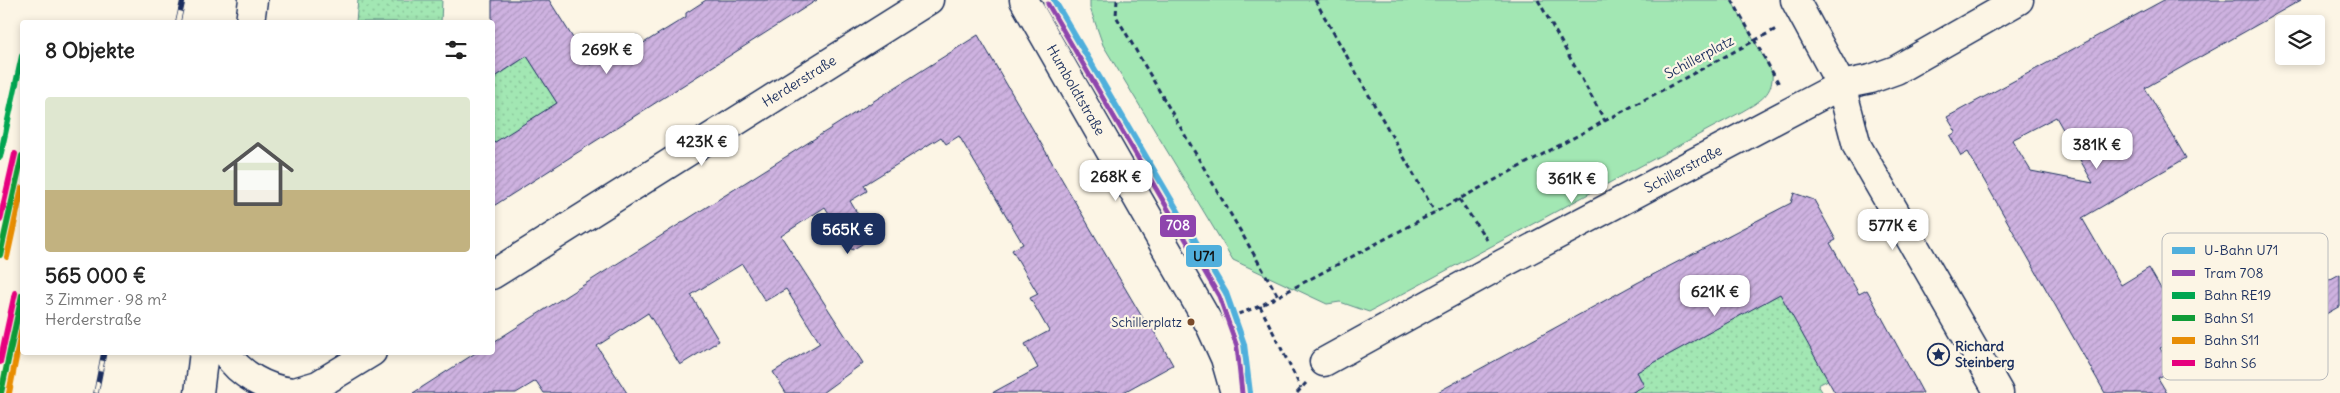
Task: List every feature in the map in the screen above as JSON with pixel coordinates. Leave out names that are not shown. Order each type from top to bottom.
[{"type":"street","points":[[250,20],[253,0]]},
{"type":"street","name":"Herderstraße","points":[[495,273],[929,0]]},
{"type":"street","name":"Humboldtstraße","points":[[1024,0],[1210,325],[1225,358],[1234,393]]},
{"type":"street","name":"Schillerstraße","points":[[1324,362],[1502,264],[1841,85],[1871,79],[1896,70],[2019,0]]},
{"type":"street","points":[[1799,7],[1841,85],[1857,146],[1999,393]]},
{"type":"street","points":[[199,393],[204,355]]},
{"type":"street","points":[[227,355],[232,363],[246,375],[279,391],[292,393],[318,385],[367,355]]},
{"type":"path","points":[[1117,0],[1116,16],[1278,296]]},
{"type":"path","points":[[1316,0],[1434,212]]},
{"type":"path","points":[[1538,0],[1606,121]]},
{"type":"path","points":[[1732,0],[1795,110]]},
{"type":"path","name":"Schillerplatz","points":[[1249,311],[1755,41],[1799,7]]},
{"type":"path","points":[[1459,199],[1502,264]]},
{"type":"path","points":[[1260,306],[1301,388]]},
{"type":"green space","points":[[358,0],[442,0],[441,20],[356,20]]},
{"type":"green space","points":[[1090,0],[1731,0],[1772,72],[1772,80],[1765,96],[1743,111],[1369,312],[1340,302],[1327,304],[1233,260],[1103,45],[1090,8]]},
{"type":"green space","points":[[527,56],[557,103],[495,143],[495,78]]},
{"type":"green space","points":[[1796,285],[1799,327],[1828,380],[1818,385],[1823,393],[1631,393],[1644,386],[1637,372]]},
{"type":"building","points":[[492,0],[549,0],[590,65],[637,35],[642,44],[686,17],[686,13],[706,0],[817,0],[495,205],[495,142],[557,103],[527,56],[495,77],[495,20],[492,20]]},
{"type":"building","points":[[2164,0],[2301,0],[2145,88],[2186,158],[2082,218],[2121,285],[2149,268],[2162,290],[2162,347],[2160,348],[2162,351],[2162,376],[2158,378],[2167,393],[2105,393],[1968,152],[1961,156],[1950,136],[1956,132],[1947,117]],"holes":[[[2056,117],[2093,183],[2031,171],[2012,140]]]},
{"type":"building","points":[[978,35],[1148,327],[1151,326],[1173,365],[1122,393],[992,393],[1038,368],[1025,344],[1049,331],[1030,298],[1038,294],[1012,250],[1023,244],[959,136],[946,144],[941,137],[864,185],[867,191],[850,201],[872,238],[852,250],[825,207],[781,236],[863,363],[822,393],[786,393],[773,372],[820,343],[786,289],[765,301],[742,264],[691,295],[719,341],[680,365],[648,313],[597,346],[627,393],[544,393],[536,381],[516,393],[413,393],[472,355],[495,355],[495,341]]},
{"type":"building","points":[[1794,193],[1814,200],[1836,240],[1830,243],[1859,294],[1867,290],[1923,393],[1835,393],[1780,294],[1637,372],[1644,386],[1631,393],[1436,393],[1637,283],[1791,203]]},
{"type":"building","points":[[2340,274],[2340,306],[2328,313],[2328,280]]},
{"type":"railway","points":[[178,20],[183,0]]},
{"type":"railway","points":[[96,393],[103,355]]},
{"type":"metro line","name":"U71","points":[[1054,0],[1226,293],[1244,344],[1250,393]]},
{"type":"tram line","name":"708","points":[[1048,4],[1219,296],[1237,346],[1242,393]]},
{"type":"rail line","name":"RE19","points":[[0,157],[20,65]]},
{"type":"rail line","name":"S6","points":[[0,220],[15,154]]},
{"type":"rail line","name":"S1","points":[[0,255],[20,165]]},
{"type":"rail line","name":"S11","points":[[7,257],[20,197]]},
{"type":"rail line","name":"S6","points":[[0,362],[15,293]]},
{"type":"rail line","name":"S1","points":[[1,393],[20,304]]},
{"type":"rail line","name":"S11","points":[[9,393],[20,338]]},
{"type":"place","name":"Schillerplatz","points":[[1191,322]]},
{"type":"place","name":"Richard Steinberg","points":[[1939,354]]}]
